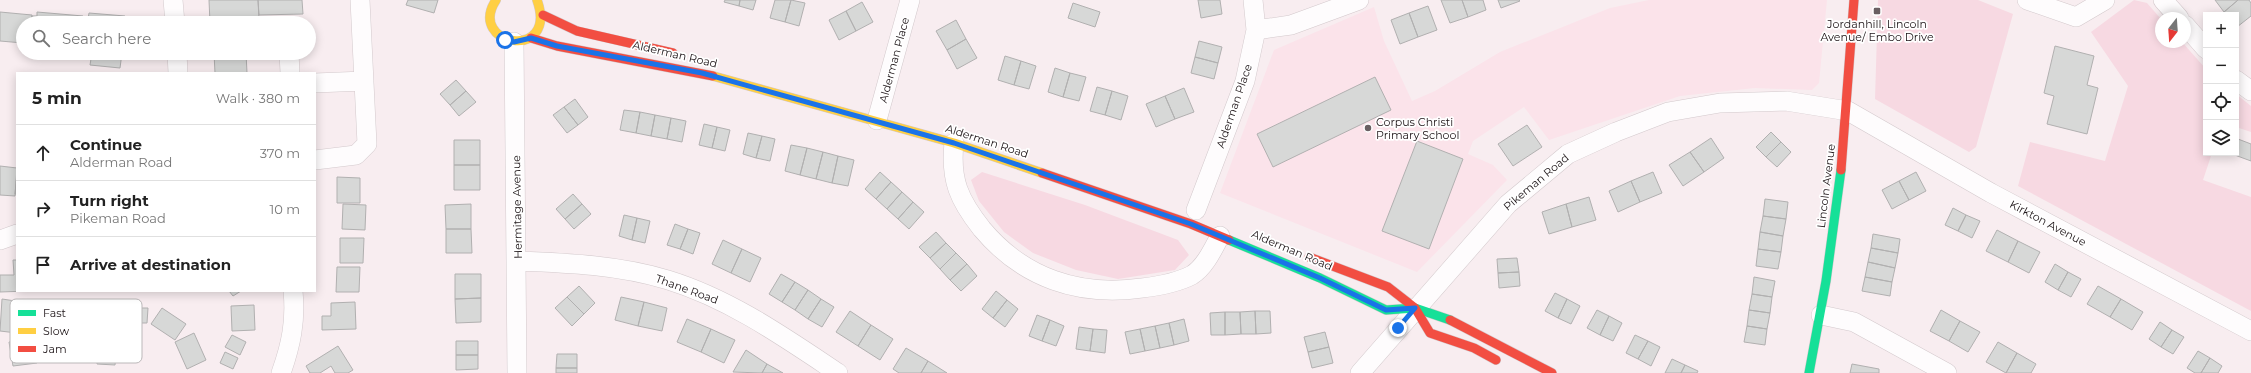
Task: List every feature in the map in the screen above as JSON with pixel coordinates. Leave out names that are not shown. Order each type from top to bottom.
[{"type":"street","points":[[173,0],[174,16]]},
{"type":"street","points":[[316,160],[356,155],[367,144],[360,0]]},
{"type":"street","name":"Alderman Road","points":[[496,0],[491,9],[493,27],[498,34],[522,40],[702,73],[880,110],[954,143],[1068,180],[1220,236],[1320,278],[1386,310],[1415,308],[1445,317],[1552,373]]},
{"type":"street","points":[[522,40],[537,32],[543,15],[537,0]]},
{"type":"street","name":"Alderman Place","points":[[880,110],[910,0]]},
{"type":"street","name":"Alderman Place","points":[[1196,210],[1245,81],[1256,30],[1253,0]]},
{"type":"street","points":[[1256,30],[1291,25],[1359,0]]},
{"type":"street","name":"Lincoln Avenue","points":[[1809,373],[1822,315],[1848,111],[1854,0]]},
{"type":"street","points":[[2026,0],[2076,17],[2106,0]]},
{"type":"street","points":[[2163,0],[2174,12]]},
{"type":"street","name":"Alderman Road","points":[[543,15],[577,32],[685,56]]},
{"type":"street","points":[[2191,32],[2205,48]]},
{"type":"street","name":"Hermitage Avenue","points":[[518,373],[518,261],[522,40]]},
{"type":"street","points":[[177,60],[178,72]]},
{"type":"street","points":[[289,60],[290,72]]},
{"type":"street","points":[[316,82],[364,81]]},
{"type":"street","points":[[2239,82],[2251,91]]},
{"type":"street","name":"Pikeman Road","points":[[1360,373],[1415,308],[1508,204],[1568,154],[1616,132],[1668,112],[1720,103],[1786,101],[1848,111]]},
{"type":"street","name":"Kirkton Avenue","points":[[1848,111],[1991,193],[2251,331]]},
{"type":"street","name":"Alderman Road","points":[[954,143],[952,164],[955,181],[962,198],[976,221],[1010,257],[1029,270],[1050,279],[1091,289],[1126,290],[1156,286],[1192,274],[1200,267],[1220,236]]},
{"type":"street","points":[[0,240],[16,234]]},
{"type":"street","name":"Alderman Road","points":[[1297,252],[1388,287],[1415,308],[1430,333],[1474,348],[1507,366]]},
{"type":"street","name":"Thane Road","points":[[518,261],[608,267],[667,280],[712,297],[750,317],[788,339],[838,373]]},
{"type":"street","points":[[281,373],[289,349],[295,313],[293,292]]},
{"type":"street","points":[[1822,315],[1854,322],[1947,373]]},
{"type":"shaded area","name":"Corpus Christi Primary School","points":[[1649,0],[1827,0],[1819,83],[1812,90],[1755,88],[1680,96],[1549,140],[1524,107],[1473,141],[1468,154],[1493,165],[1507,180],[1417,272],[1220,193],[1274,50],[1374,7],[1384,41],[1412,101],[1435,91],[1500,52],[1610,8]]},
{"type":"shaded area","points":[[1878,0],[1978,0],[2013,14],[1976,147],[1969,152],[1875,99]]},
{"type":"shaded area","points":[[2134,0],[2147,3],[2155,12],[2155,48],[2187,48],[2203,66],[2203,156],[2211,156],[2203,180],[2251,197],[2251,311],[2018,186],[2030,142],[2105,161],[2128,86],[2091,32]]},
{"type":"shaded area","points":[[2239,96],[2251,106],[2251,132],[2239,128]]},
{"type":"shaded area","points":[[982,172],[1085,205],[1178,240],[1189,255],[1175,270],[1118,279],[1076,270],[1033,253],[1004,232],[979,201],[971,180]]},
{"type":"building","points":[[209,0],[258,0],[259,16],[210,16]]},
{"type":"building","points":[[258,0],[302,0],[303,14],[259,15]]},
{"type":"building","points":[[408,0],[438,0],[434,13],[406,5]]},
{"type":"building","points":[[725,0],[740,0],[739,6],[724,2]]},
{"type":"building","points":[[740,0],[756,0],[753,10],[739,6]]},
{"type":"building","points":[[775,0],[791,0],[785,22],[770,18]]},
{"type":"building","points":[[791,0],[805,3],[799,26],[785,22]]},
{"type":"building","points":[[1198,0],[1220,0],[1222,14],[1201,18]]},
{"type":"building","points":[[1441,0],[1462,0],[1468,17],[1450,23]]},
{"type":"building","points":[[1462,0],[1483,0],[1486,10],[1468,17]]},
{"type":"building","points":[[1498,0],[1519,0],[1520,1],[1501,8]]},
{"type":"building","points":[[2215,0],[2238,0],[2224,12]]},
{"type":"building","points":[[2238,0],[2249,0],[2251,3],[2251,16],[2239,25],[2239,12],[2224,12]]},
{"type":"building","points":[[862,2],[873,22],[856,31],[846,11]]},
{"type":"building","points":[[1073,3],[1100,12],[1095,27],[1068,18]]},
{"type":"building","points":[[1428,6],[1437,30],[1418,37],[1409,13]]},
{"type":"building","points":[[846,11],[856,31],[839,40],[829,20]]},
{"type":"building","points":[[0,12],[32,15],[16,16],[16,42],[0,41]]},
{"type":"building","points":[[37,12],[83,16],[37,16]]},
{"type":"building","points":[[89,13],[125,16],[88,16]]},
{"type":"building","points":[[1409,13],[1418,37],[1400,44],[1391,20]]},
{"type":"building","points":[[956,20],[966,39],[947,50],[936,31]]},
{"type":"building","points":[[966,39],[977,58],[957,69],[947,50]]},
{"type":"building","points":[[1199,41],[1222,47],[1218,63],[1195,57]]},
{"type":"building","points":[[2055,46],[2094,56],[2087,85],[2098,88],[2087,134],[2047,124],[2054,96],[2044,93]]},
{"type":"building","points":[[1005,56],[1021,61],[1014,85],[998,80]]},
{"type":"building","points":[[1195,57],[1218,63],[1214,79],[1191,73]]},
{"type":"building","points":[[91,60],[121,60],[120,68],[90,65]]},
{"type":"building","points":[[214,60],[246,60],[247,72],[215,72]]},
{"type":"building","points":[[1021,61],[1036,66],[1029,89],[1014,85]]},
{"type":"building","points":[[1055,68],[1070,73],[1063,97],[1048,92]]},
{"type":"building","points":[[1070,73],[1086,77],[1079,101],[1063,97]]},
{"type":"building","points":[[1375,77],[1391,110],[1273,167],[1257,134]]},
{"type":"building","points":[[456,80],[466,91],[450,105],[440,94]]},
{"type":"building","points":[[1097,87],[1112,91],[1105,115],[1090,111]]},
{"type":"building","points":[[1184,88],[1194,112],[1175,119],[1165,96]]},
{"type":"building","points":[[466,91],[476,102],[459,116],[450,105]]},
{"type":"building","points":[[1112,91],[1128,96],[1121,120],[1105,115]]},
{"type":"building","points":[[1165,96],[1175,119],[1156,127],[1146,104]]},
{"type":"building","points":[[575,99],[588,117],[578,125],[564,107]]},
{"type":"building","points":[[564,107],[578,125],[567,133],[553,115]]},
{"type":"building","points":[[624,110],[640,112],[636,133],[620,130]]},
{"type":"building","points":[[640,112],[655,115],[651,136],[636,133]]},
{"type":"building","points":[[655,115],[671,118],[667,139],[651,136]]},
{"type":"building","points":[[671,118],[686,121],[682,142],[667,139]]},
{"type":"building","points":[[704,124],[717,127],[712,148],[699,145]]},
{"type":"building","points":[[1527,125],[1542,147],[1513,166],[1498,144]]},
{"type":"building","points":[[717,127],[730,130],[725,151],[712,148]]},
{"type":"building","points":[[1771,132],[1781,142],[1766,157],[1756,147]]},
{"type":"building","points":[[748,133],[762,136],[756,158],[743,154]]},
{"type":"building","points":[[762,136],[775,139],[770,161],[756,158]]},
{"type":"building","points":[[1711,138],[1724,158],[1704,172],[1690,152]]},
{"type":"building","points":[[2239,139],[2251,144],[2251,161],[2237,156],[2239,156]]},
{"type":"building","points":[[454,140],[480,140],[480,165],[454,165]]},
{"type":"building","points":[[1417,141],[1463,159],[1429,249],[1382,231]]},
{"type":"building","points":[[1781,142],[1791,152],[1777,167],[1766,157]]},
{"type":"building","points":[[791,145],[807,148],[800,175],[785,171]]},
{"type":"building","points":[[807,148],[823,152],[816,179],[800,175]]},
{"type":"building","points":[[823,152],[838,156],[832,183],[816,179]]},
{"type":"building","points":[[1690,152],[1704,172],[1683,186],[1669,165]]},
{"type":"building","points":[[838,156],[854,160],[848,186],[832,183]]},
{"type":"building","points":[[454,165],[480,165],[480,190],[454,190]]},
{"type":"building","points":[[0,166],[16,168],[15,196],[0,195]]},
{"type":"building","points":[[880,172],[891,182],[876,199],[865,189]]},
{"type":"building","points":[[1653,172],[1662,193],[1640,202],[1631,181]]},
{"type":"building","points":[[1916,172],[1926,191],[1909,200],[1899,181]]},
{"type":"building","points":[[337,177],[360,178],[360,203],[337,203]]},
{"type":"building","points":[[1631,181],[1640,202],[1618,212],[1609,191]]},
{"type":"building","points":[[1899,181],[1909,200],[1892,209],[1882,190]]},
{"type":"building","points":[[891,182],[902,192],[887,209],[876,199]]},
{"type":"building","points":[[902,192],[913,202],[898,219],[887,209]]},
{"type":"building","points":[[573,194],[582,204],[565,219],[556,209]]},
{"type":"building","points":[[1589,197],[1596,220],[1572,227],[1566,204]]},
{"type":"building","points":[[1765,199],[1788,202],[1786,219],[1763,216]]},
{"type":"building","points":[[913,202],[924,212],[909,229],[898,219]]},
{"type":"building","points":[[343,204],[366,205],[365,230],[342,229]]},
{"type":"building","points":[[471,204],[471,229],[446,229],[445,205]]},
{"type":"building","points":[[582,204],[591,214],[574,229],[565,219]]},
{"type":"building","points":[[1566,204],[1572,227],[1549,234],[1542,212]]},
{"type":"building","points":[[1953,208],[1966,215],[1958,231],[1945,225]]},
{"type":"building","points":[[624,215],[637,218],[632,240],[619,236]]},
{"type":"building","points":[[1966,215],[1980,221],[1972,238],[1958,231]]},
{"type":"building","points":[[1763,216],[1786,219],[1783,236],[1760,232]]},
{"type":"building","points":[[637,218],[650,221],[645,243],[632,240]]},
{"type":"building","points":[[675,224],[688,229],[680,249],[667,245]]},
{"type":"building","points":[[446,229],[471,229],[472,253],[446,253]]},
{"type":"building","points":[[688,229],[700,233],[693,254],[680,249]]},
{"type":"building","points":[[1997,230],[2018,241],[2008,262],[1986,251]]},
{"type":"building","points":[[936,232],[946,243],[930,258],[919,247]]},
{"type":"building","points":[[1760,232],[1783,236],[1781,252],[1758,249]]},
{"type":"building","points":[[1873,234],[1900,239],[1898,253],[1871,248]]},
{"type":"building","points":[[340,238],[364,238],[363,263],[340,263]]},
{"type":"building","points":[[723,240],[742,249],[731,273],[712,264]]},
{"type":"building","points":[[2018,241],[2040,252],[2029,273],[2008,262]]},
{"type":"building","points":[[946,243],[956,253],[940,269],[930,258]]},
{"type":"building","points":[[1871,248],[1898,253],[1895,268],[1868,262]]},
{"type":"building","points":[[742,249],[761,258],[750,282],[731,273]]},
{"type":"building","points":[[1758,249],[1781,252],[1778,269],[1756,266]]},
{"type":"building","points":[[956,253],[967,264],[950,280],[940,269]]},
{"type":"building","points":[[1517,258],[1519,272],[1498,273],[1497,259]]},
{"type":"building","points":[[13,260],[16,260],[16,291],[0,292],[0,275],[14,275]]},
{"type":"building","points":[[1868,262],[1895,268],[1892,282],[1865,277]]},
{"type":"building","points":[[967,264],[977,276],[961,291],[950,280]]},
{"type":"building","points":[[2055,264],[2068,272],[2058,290],[2045,282]]},
{"type":"building","points":[[337,267],[360,267],[359,292],[336,292]]},
{"type":"building","points":[[1519,272],[1520,286],[1499,288],[1498,273]]},
{"type":"building","points":[[2068,272],[2081,279],[2071,297],[2058,290]]},
{"type":"building","points":[[455,274],[481,274],[481,298],[455,299]]},
{"type":"building","points":[[781,274],[795,282],[782,302],[769,294]]},
{"type":"building","points":[[1754,277],[1775,281],[1772,297],[1752,294]]},
{"type":"building","points":[[1865,277],[1892,282],[1890,296],[1862,291]]},
{"type":"building","points":[[795,282],[808,290],[795,310],[782,302]]},
{"type":"building","points":[[579,286],[595,303],[584,314],[567,297]]},
{"type":"building","points":[[2098,286],[2121,299],[2110,317],[2087,304]]},
{"type":"building","points":[[808,290],[821,299],[808,319],[795,310]]},
{"type":"building","points":[[996,291],[1007,300],[993,318],[982,309]]},
{"type":"building","points":[[230,292],[239,292],[233,296]]},
{"type":"building","points":[[1555,293],[1567,299],[1558,318],[1545,311]]},
{"type":"building","points":[[1752,294],[1772,297],[1770,313],[1749,310]]},
{"type":"building","points":[[567,297],[584,314],[572,326],[555,308]]},
{"type":"building","points":[[621,297],[644,302],[638,326],[615,320]]},
{"type":"building","points":[[481,298],[481,322],[456,323],[455,299]]},
{"type":"building","points":[[2,299],[10,300],[10,332],[0,331]]},
{"type":"building","points":[[821,299],[834,307],[822,327],[808,319]]},
{"type":"building","points":[[1567,299],[1580,306],[1571,324],[1558,318]]},
{"type":"building","points":[[2121,299],[2143,312],[2132,330],[2110,317]]},
{"type":"building","points":[[1007,300],[1018,309],[1005,327],[993,318]]},
{"type":"building","points":[[355,302],[356,329],[322,330],[322,316],[331,316],[331,303]]},
{"type":"building","points":[[644,302],[667,308],[662,331],[638,326]]},
{"type":"building","points":[[254,305],[255,330],[232,331],[231,306]]},
{"type":"building","points":[[142,308],[148,308],[147,323],[142,323]]},
{"type":"building","points":[[162,308],[186,324],[175,340],[151,324]]},
{"type":"building","points":[[1597,310],[1609,316],[1600,335],[1587,328]]},
{"type":"building","points":[[1749,310],[1770,313],[1767,329],[1747,326]]},
{"type":"building","points":[[1941,310],[1960,321],[1949,341],[1930,331]]},
{"type":"building","points":[[850,311],[871,325],[858,346],[836,332]]},
{"type":"building","points":[[1255,311],[1270,311],[1271,333],[1256,334]]},
{"type":"building","points":[[1255,311],[1256,334],[1241,334],[1240,312]]},
{"type":"building","points":[[1225,312],[1240,312],[1241,334],[1225,335]]},
{"type":"building","points":[[1225,312],[1225,335],[1211,335],[1210,313]]},
{"type":"building","points":[[1037,315],[1050,320],[1042,341],[1029,336]]},
{"type":"building","points":[[1609,316],[1622,323],[1613,341],[1600,335]]},
{"type":"building","points":[[687,319],[711,329],[701,352],[677,342]]},
{"type":"building","points":[[1184,319],[1189,341],[1174,345],[1169,323]]},
{"type":"building","points":[[1050,320],[1064,326],[1056,346],[1042,341]]},
{"type":"building","points":[[1960,321],[1980,332],[1968,352],[1949,341]]},
{"type":"building","points":[[2160,322],[2172,330],[2161,347],[2149,339]]},
{"type":"building","points":[[1169,323],[1174,345],[1160,348],[1155,326]]},
{"type":"building","points":[[871,325],[893,339],[880,360],[858,346]]},
{"type":"building","points":[[1155,326],[1160,348],[1145,351],[1140,329]]},
{"type":"building","points":[[1747,326],[1767,329],[1765,345],[1744,342]]},
{"type":"building","points":[[1079,327],[1093,329],[1090,351],[1076,349]]},
{"type":"building","points":[[711,329],[735,340],[724,363],[701,352]]},
{"type":"building","points":[[1093,329],[1107,330],[1105,353],[1090,351]]},
{"type":"building","points":[[1140,329],[1145,351],[1130,354],[1125,332]]},
{"type":"building","points":[[2172,330],[2184,337],[2173,354],[2161,347]]},
{"type":"building","points":[[1325,332],[1329,347],[1308,352],[1304,337]]},
{"type":"building","points":[[194,333],[206,360],[187,369],[175,342]]},
{"type":"building","points":[[232,335],[246,342],[240,355],[225,347]]},
{"type":"building","points":[[1635,335],[1648,341],[1638,359],[1626,353]]},
{"type":"building","points":[[456,341],[478,341],[478,355],[456,355]]},
{"type":"building","points":[[1648,341],[1660,347],[1651,366],[1638,359]]},
{"type":"building","points":[[1998,342],[2017,353],[2006,373],[1986,362]]},
{"type":"building","points":[[338,346],[353,370],[348,373],[335,373],[331,366],[320,373],[310,373],[306,366]]},
{"type":"building","points":[[1329,347],[1333,363],[1312,368],[1308,352]]},
{"type":"building","points":[[906,348],[928,361],[921,373],[899,373],[893,369]]},
{"type":"building","points":[[746,350],[767,364],[762,373],[733,372]]},
{"type":"building","points":[[2198,351],[2210,358],[2201,373],[2195,373],[2187,368]]},
{"type":"building","points":[[225,352],[238,358],[233,369],[220,363]]},
{"type":"building","points":[[2017,353],[2036,364],[2031,373],[2006,373]]},
{"type":"building","points":[[557,354],[577,354],[577,368],[556,368]]},
{"type":"building","points":[[456,355],[478,355],[478,369],[456,370]]},
{"type":"building","points":[[2210,358],[2222,366],[2218,373],[2201,373]]},
{"type":"building","points":[[1672,359],[1685,365],[1681,373],[1665,373]]},
{"type":"building","points":[[928,361],[947,373],[921,373]]},
{"type":"building","points":[[12,363],[37,363],[13,366]]},
{"type":"building","points":[[97,363],[115,363],[115,365]]},
{"type":"building","points":[[767,364],[783,373],[762,373]]},
{"type":"building","points":[[1852,364],[1879,369],[1879,373],[1850,373]]},
{"type":"building","points":[[1685,365],[1698,371],[1697,373],[1681,373]]},
{"type":"building","points":[[556,368],[577,368],[577,373],[556,373]]},
{"type":"traffic: fast","points":[[1809,373],[1826,281],[1841,170]]},
{"type":"traffic: fast","points":[[1229,240],[1320,278],[1386,310],[1415,308],[1450,320]]},
{"type":"traffic: slow","points":[[496,0],[490,16],[493,28],[502,37],[514,40],[526,39],[536,33],[540,20],[537,0]]},
{"type":"traffic: slow","points":[[713,76],[954,143],[1042,173]]},
{"type":"traffic: jam","points":[[1841,170],[1854,0]]},
{"type":"traffic: jam","points":[[543,15],[577,31],[673,53]]},
{"type":"traffic: jam","points":[[531,38],[557,46],[713,76]]},
{"type":"traffic: jam","points":[[1042,173],[1191,224],[1229,240]]},
{"type":"traffic: jam","points":[[1309,257],[1388,287],[1415,308],[1430,333],[1474,348],[1496,360]]},
{"type":"traffic: jam","points":[[1450,320],[1552,373]]},
{"type":"place","name":"Jordanhill, Lincoln Avenue/ Embo Drive","points":[[1877,11]]},
{"type":"place","name":"Corpus Christi Primary School","points":[[1368,128]]},
{"type":"route","points":[[505,40],[514,42],[531,38],[557,46],[702,73],[877,120],[954,143],[1068,180],[1191,224],[1320,278],[1386,310],[1415,308],[1398,328]]}]
